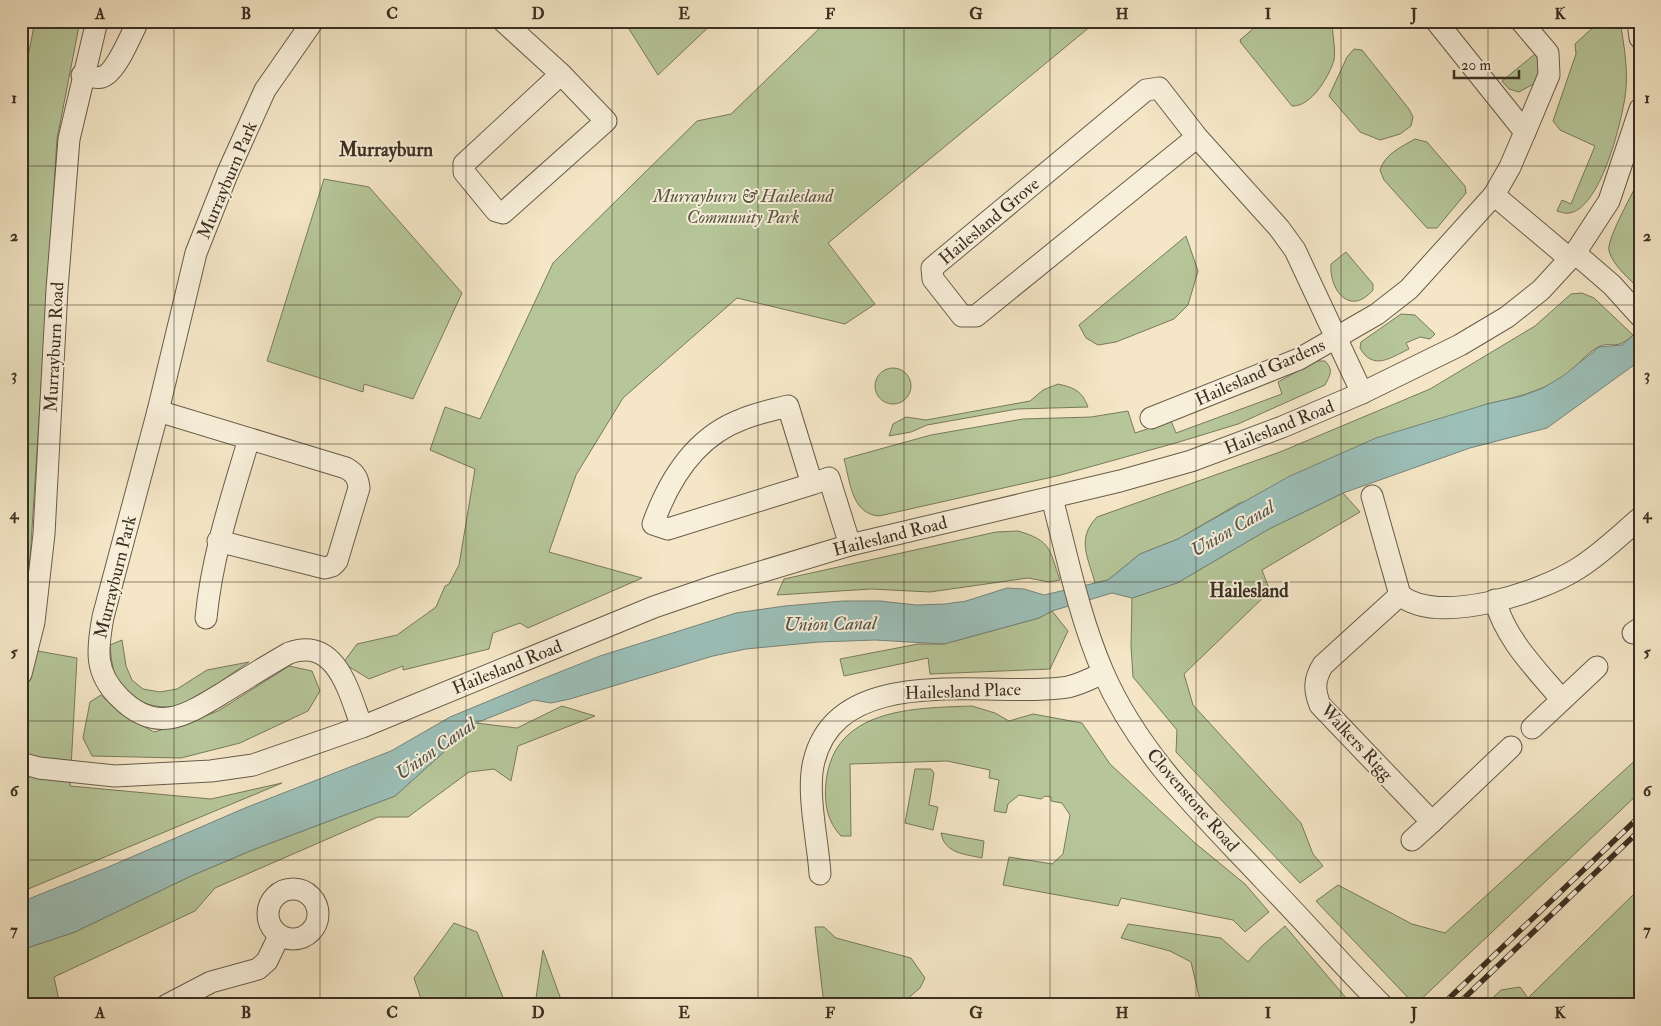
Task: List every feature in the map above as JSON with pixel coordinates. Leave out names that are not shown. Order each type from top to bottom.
[{"type":"street","name":"Murrayburn Road","points":[[21,674],[28,621],[44,534],[57,289],[69,139],[82,75],[97,21]]},
{"type":"street","points":[[82,75],[96,78],[108,73],[120,56],[138,21]]},
{"type":"street","name":"Murrayburn Park","points":[[313,21],[265,90],[196,253],[158,411],[103,617],[97,648],[99,664],[105,679],[129,708],[155,718],[172,718],[188,714],[289,653],[306,649],[315,651],[328,658],[338,669],[362,726]]},
{"type":"street","points":[[503,21],[561,74],[606,121],[503,213],[496,211],[464,172],[464,164],[561,74]]},
{"type":"street","points":[[1436,21],[1525,132]]},
{"type":"street","name":"Hailesland Gardens","points":[[1151,418],[1299,359],[1377,314],[1408,289],[1494,195],[1510,167],[1525,132],[1549,75],[1548,53],[1521,21]]},
{"type":"street","points":[[1638,21],[1640,38]]},
{"type":"street","name":"Hailesland Grove","points":[[1197,137],[976,316],[962,316],[933,279],[932,268],[1146,90],[1159,88],[1197,137],[1237,179],[1290,242],[1362,392]]},
{"type":"street","name":"Hailesland Road","points":[[21,763],[39,768],[115,776],[211,771],[253,766],[362,726],[654,607],[850,545],[1052,498],[1191,461],[1282,427],[1362,392],[1460,345],[1507,317],[1541,290],[1573,256],[1609,201],[1640,109]]},
{"type":"street","points":[[1494,195],[1612,285],[1636,312]]},
{"type":"street","points":[[812,484],[788,406],[741,419],[708,438],[685,461],[664,493],[654,524],[668,529],[812,484],[829,478],[850,545]]},
{"type":"street","points":[[158,411],[353,472],[358,480],[359,488],[338,561],[332,566],[325,568],[218,541]]},
{"type":"street","points":[[206,618],[209,588],[218,541],[249,440]]},
{"type":"street","points":[[1372,496],[1400,594],[1410,602],[1442,609],[1472,606],[1538,588],[1578,569],[1640,518]]},
{"type":"street","name":"Clovenstone Road","points":[[1052,498],[1065,554],[1084,619],[1103,672],[1139,738],[1182,793],[1382,1005]]},
{"type":"street","name":"Walkers Rigg","points":[[1400,594],[1323,665],[1317,675],[1316,695],[1320,705],[1432,822]]},
{"type":"street","points":[[1496,600],[1504,622],[1517,644],[1562,700]]},
{"type":"street","points":[[1532,728],[1597,667]]},
{"type":"street","name":"Hailesland Place","points":[[820,874],[811,777],[814,760],[822,740],[846,714],[869,702],[902,693],[957,688],[1054,688],[1081,684],[1103,672]]},
{"type":"street","points":[[1412,840],[1511,748]]},
{"type":"street","points":[[167,1005],[212,982],[258,969],[267,961],[279,936]]},
{"type":"green space","points":[[35,21],[80,21],[57,139],[30,560],[26,584],[21,591],[21,92]]},
{"type":"green space","points":[[624,21],[715,21],[658,75]]},
{"type":"green space","name":"Murrayburn & Hailesland Community Park","points":[[827,21],[1097,21],[828,243],[875,304],[845,324],[737,298],[623,398],[576,475],[549,552],[642,578],[528,628],[520,623],[493,633],[489,649],[403,670],[403,666],[369,679],[343,663],[357,644],[397,635],[436,607],[445,586],[449,584],[459,565],[475,469],[430,450],[445,407],[480,419],[553,263],[697,121],[731,114]]},
{"type":"green space","points":[[1262,21],[1332,21],[1334,60],[1332,67],[1324,82],[1306,102],[1292,106],[1241,43],[1240,40]]},
{"type":"green space","points":[[1600,21],[1620,21],[1626,69],[1623,110],[1614,145],[1599,182],[1590,197],[1580,208],[1565,213],[1557,211],[1562,200],[1571,204],[1595,146],[1560,130],[1553,121],[1576,54],[1575,44]]},
{"type":"green space","points":[[1354,49],[1362,50],[1409,109],[1413,117],[1411,126],[1400,134],[1380,140],[1360,132],[1329,96],[1347,57]]},
{"type":"green space","points":[[1535,54],[1541,62],[1537,82],[1519,92],[1509,89],[1502,81]]},
{"type":"green space","points":[[1415,139],[1427,142],[1465,186],[1466,193],[1437,228],[1427,228],[1384,180],[1380,170],[1382,164],[1390,155]]},
{"type":"green space","points":[[1640,177],[1640,290],[1611,257],[1609,245],[1616,226]]},
{"type":"green space","points":[[324,179],[369,187],[462,293],[413,399],[364,384],[363,392],[267,361]]},
{"type":"green space","points":[[1186,236],[1198,271],[1188,305],[1174,319],[1116,342],[1098,345],[1086,338],[1079,325]]},
{"type":"green space","points":[[1346,252],[1373,284],[1373,290],[1365,298],[1356,301],[1343,297],[1337,291],[1331,274],[1331,264]]},
{"type":"green space","points":[[1582,293],[1594,298],[1633,335],[1622,343],[1598,347],[1563,377],[1536,391],[1487,404],[1238,504],[1178,539],[1140,554],[1108,580],[1095,583],[1087,556],[1085,541],[1091,525],[1097,517],[1280,452],[1430,389],[1535,326],[1571,294]]},
{"type":"green space","points":[[1401,314],[1415,315],[1435,334],[1430,339],[1420,337],[1406,343],[1409,349],[1389,359],[1376,361],[1370,359],[1360,348],[1361,342]]},
{"type":"green space","points":[[1316,361],[1325,361],[1330,367],[1330,375],[1325,385],[1238,424],[1061,475],[879,516],[870,514],[857,503],[850,486],[844,459],[931,435],[1023,419],[1091,417],[1128,411],[1135,433],[1171,421],[1176,433],[1282,394],[1278,382]]},
{"type":"green space","points":[[893,368],[906,373],[911,386],[906,399],[893,404],[880,399],[875,386],[880,373]]},
{"type":"green space","points":[[1058,384],[1077,391],[1083,397],[1088,407],[1017,409],[927,425],[911,432],[889,436],[893,424],[906,417],[926,420],[1030,401],[1043,390]]},
{"type":"green space","points":[[1343,493],[1360,512],[1262,570],[1270,591],[1184,674],[1193,705],[1301,823],[1313,854],[1323,866],[1300,883],[1176,752],[1177,730],[1133,677],[1131,646],[1132,598],[1177,583],[1269,529]]},
{"type":"green space","points":[[1018,531],[1037,539],[1048,548],[1060,580],[1049,582],[1028,578],[930,592],[871,589],[777,595],[784,579],[996,532]]},
{"type":"green space","points":[[1052,611],[1068,631],[1050,669],[930,674],[928,658],[844,676],[840,659],[918,644],[944,644],[1039,618]]},
{"type":"green space","points":[[122,640],[126,666],[132,680],[143,689],[160,692],[177,689],[207,670],[249,662],[187,702],[167,707],[157,706],[138,700],[117,679],[110,645]]},
{"type":"green space","points":[[21,648],[77,658],[70,786],[211,799],[282,783],[21,892]]},
{"type":"green space","points":[[289,666],[312,671],[320,691],[308,711],[240,743],[181,758],[92,756],[83,738],[90,702],[101,695],[120,713],[154,732],[218,711]]},
{"type":"green space","points":[[562,706],[595,716],[518,746],[511,781],[494,769],[469,772],[408,817],[378,817],[215,888],[195,911],[54,977],[60,1005],[21,1005],[21,950],[75,932],[191,876],[255,849],[395,796],[476,723],[517,728]]},
{"type":"green space","points":[[972,706],[995,713],[1009,721],[1033,714],[1082,723],[1110,764],[1195,843],[1245,884],[1269,912],[1245,932],[1233,920],[1121,898],[1118,906],[1003,885],[1009,857],[1052,864],[1063,854],[1070,815],[1062,803],[1051,801],[1051,797],[1045,796],[1041,799],[1019,795],[1008,804],[1006,813],[994,811],[999,780],[989,778],[990,770],[947,761],[850,764],[851,836],[841,836],[832,824],[826,805],[825,790],[832,758],[843,740],[860,726],[880,717],[902,711]]},
{"type":"green space","points":[[1640,756],[1640,792],[1415,1005],[1316,901],[1338,885],[1412,924],[1445,933]]},
{"type":"green space","points":[[915,769],[931,769],[934,773],[929,805],[938,807],[933,830],[905,823]]},
{"type":"green space","points":[[941,833],[984,841],[982,858],[951,849],[943,840]]},
{"type":"green space","points":[[1640,888],[1640,1005],[1485,1005],[1501,990],[1520,987],[1528,998]]},
{"type":"green space","points":[[454,923],[477,932],[506,1005],[423,1005],[414,978]]},
{"type":"green space","points":[[1128,924],[1221,938],[1248,962],[1262,946],[1285,926],[1352,1005],[1201,1005],[1191,962],[1170,951],[1121,938]]},
{"type":"green space","points":[[815,927],[824,927],[836,938],[911,958],[925,978],[920,988],[900,1005],[824,1005]]},
{"type":"green space","points":[[543,950],[563,1005],[535,1005]]},
{"type":"water","name":"Union Canal","points":[[1640,329],[1640,352],[1634,365],[1547,428],[1470,448],[1343,493],[1269,529],[1177,583],[1132,598],[1112,593],[1052,611],[1039,618],[944,644],[875,640],[819,642],[746,649],[713,656],[570,699],[551,703],[534,700],[476,723],[395,796],[255,849],[191,876],[75,932],[21,950],[21,902],[106,868],[245,808],[391,751],[450,717],[600,656],[736,613],[843,601],[880,601],[916,605],[945,604],[966,601],[1007,588],[1024,589],[1044,595],[1108,580],[1140,554],[1178,539],[1288,477],[1376,438],[1487,404],[1522,396],[1543,388],[1563,376],[1599,347],[1622,345]]},
{"type":"railway","points":[[1442,1005],[1640,816]]},
{"type":"railway","points":[[1457,1005],[1640,830]]},
{"type":"district","name":"Murrayburn","points":[[386,149]]},
{"type":"district","name":"Hailesland","points":[[1249,590]]}]
